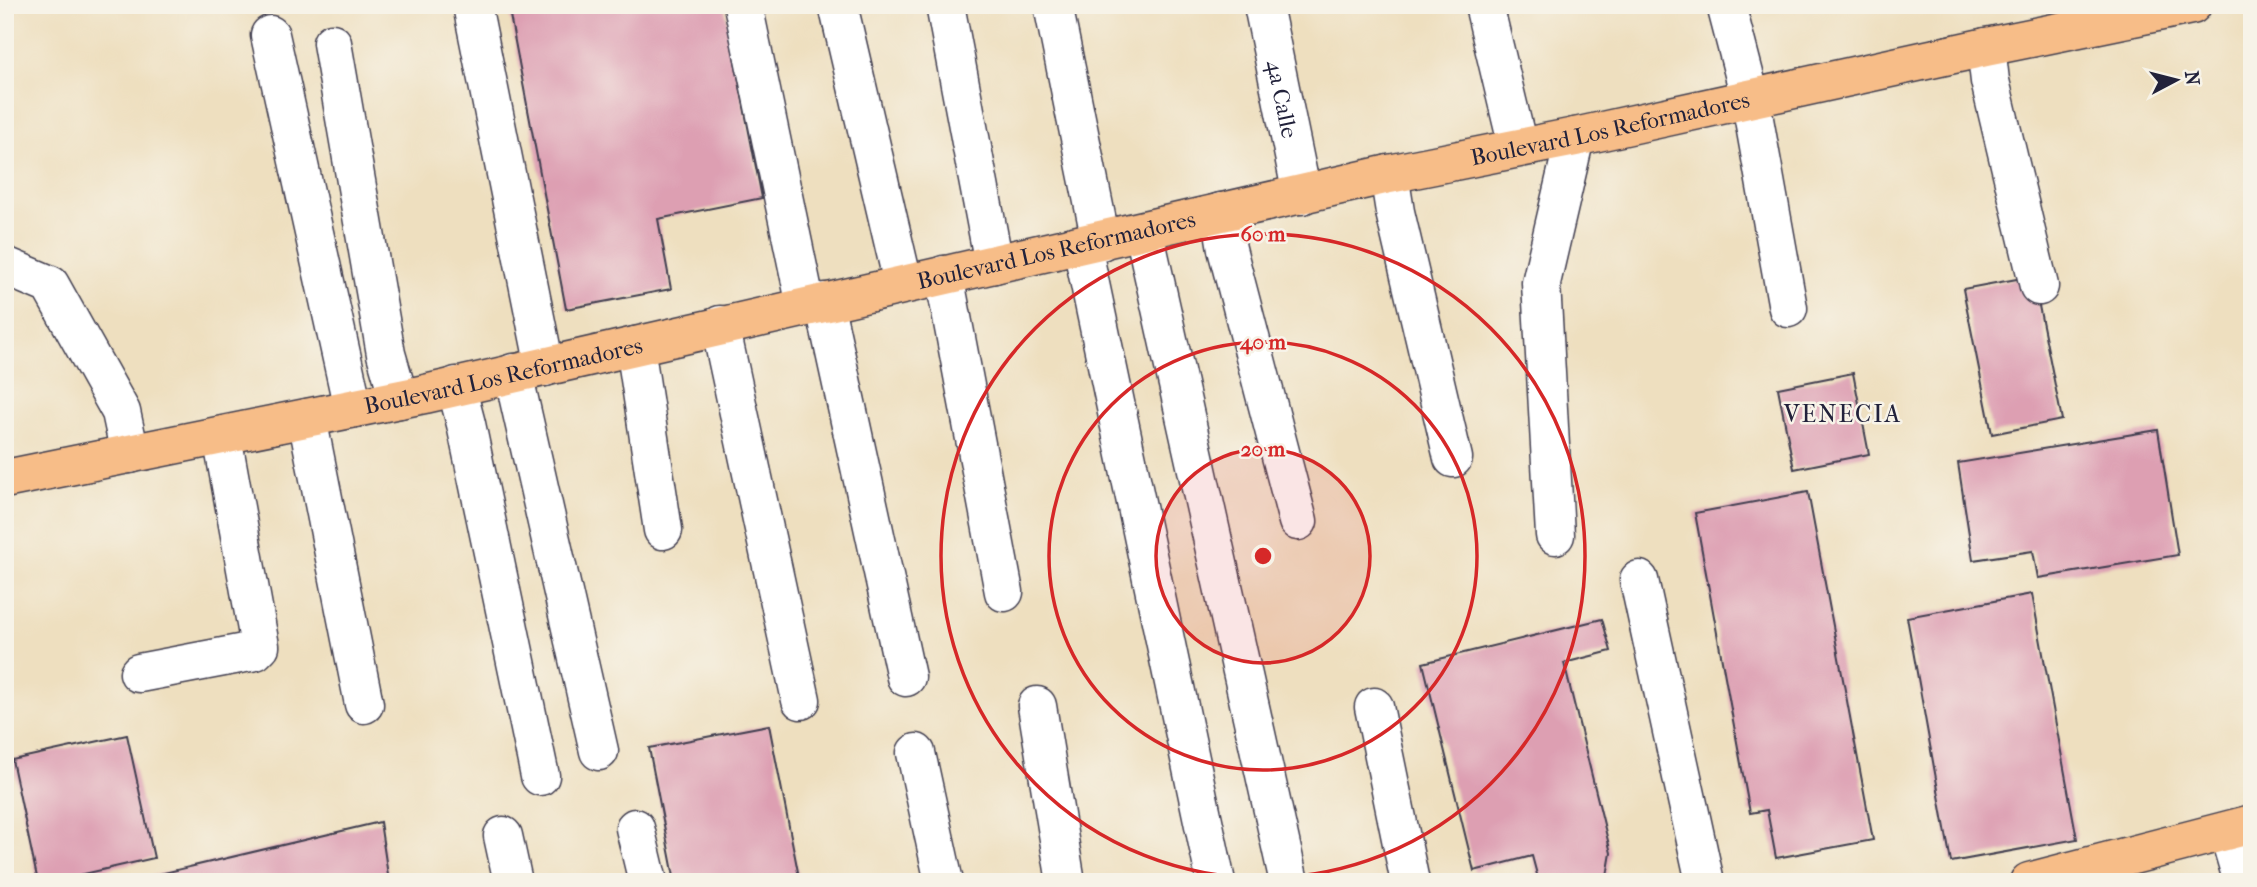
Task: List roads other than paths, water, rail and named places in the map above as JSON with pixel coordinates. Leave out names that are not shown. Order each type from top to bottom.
[{"type":"main road","name":"Boulevard Los Reformadores","points":[[5,479],[399,399],[1390,174],[2192,5]]},
{"type":"main road","points":[[2029,882],[2240,827]]},
{"type":"street","points":[[472,5],[529,370],[600,751]]},
{"type":"street","points":[[743,5],[906,677]]},
{"type":"street","points":[[838,5],[903,283]]},
{"type":"street","points":[[945,5],[994,264]]},
{"type":"street","points":[[1053,5],[1092,243],[1216,882]]},
{"type":"street","name":"4a Calle","points":[[1263,5],[1302,195]]},
{"type":"street","points":[[1484,5],[1518,147]]},
{"type":"street","points":[[1726,5],[1750,97],[1788,308]]},
{"type":"street","points":[[270,35],[352,408]]},
{"type":"street","points":[[332,43],[386,354],[399,399]]},
{"type":"street","points":[[1986,47],[1990,80],[2039,286]]},
{"type":"street","points":[[1555,535],[1541,284],[1575,137]]},
{"type":"street","points":[[1390,174],[1395,212],[1453,458]]},
{"type":"street","points":[[1221,212],[1227,249],[1298,521]]},
{"type":"street","points":[[1144,232],[1289,882]]},
{"type":"street","points":[[5,266],[50,285],[121,412],[131,454]]},
{"type":"street","points":[[944,275],[1004,592]]},
{"type":"street","points":[[720,326],[800,700]]},
{"type":"street","points":[[635,346],[663,530]]},
{"type":"street","points":[[456,386],[540,776]]},
{"type":"street","points":[[307,418],[364,704]]},
{"type":"street","points":[[139,673],[255,652],[260,646],[222,436]]},
{"type":"street","points":[[1639,580],[1705,882]]},
{"type":"street","points":[[1037,706],[1066,882]]},
{"type":"street","points":[[1374,707],[1410,882]]},
{"type":"street","points":[[916,752],[944,882]]},
{"type":"street","points":[[2240,827],[2243,882]]},
{"type":"street","points":[[635,828],[648,882]]},
{"type":"street","points":[[503,836],[513,882]]},
{"type":"district","name":"VENECIA","points":[[1843,414]]}]
